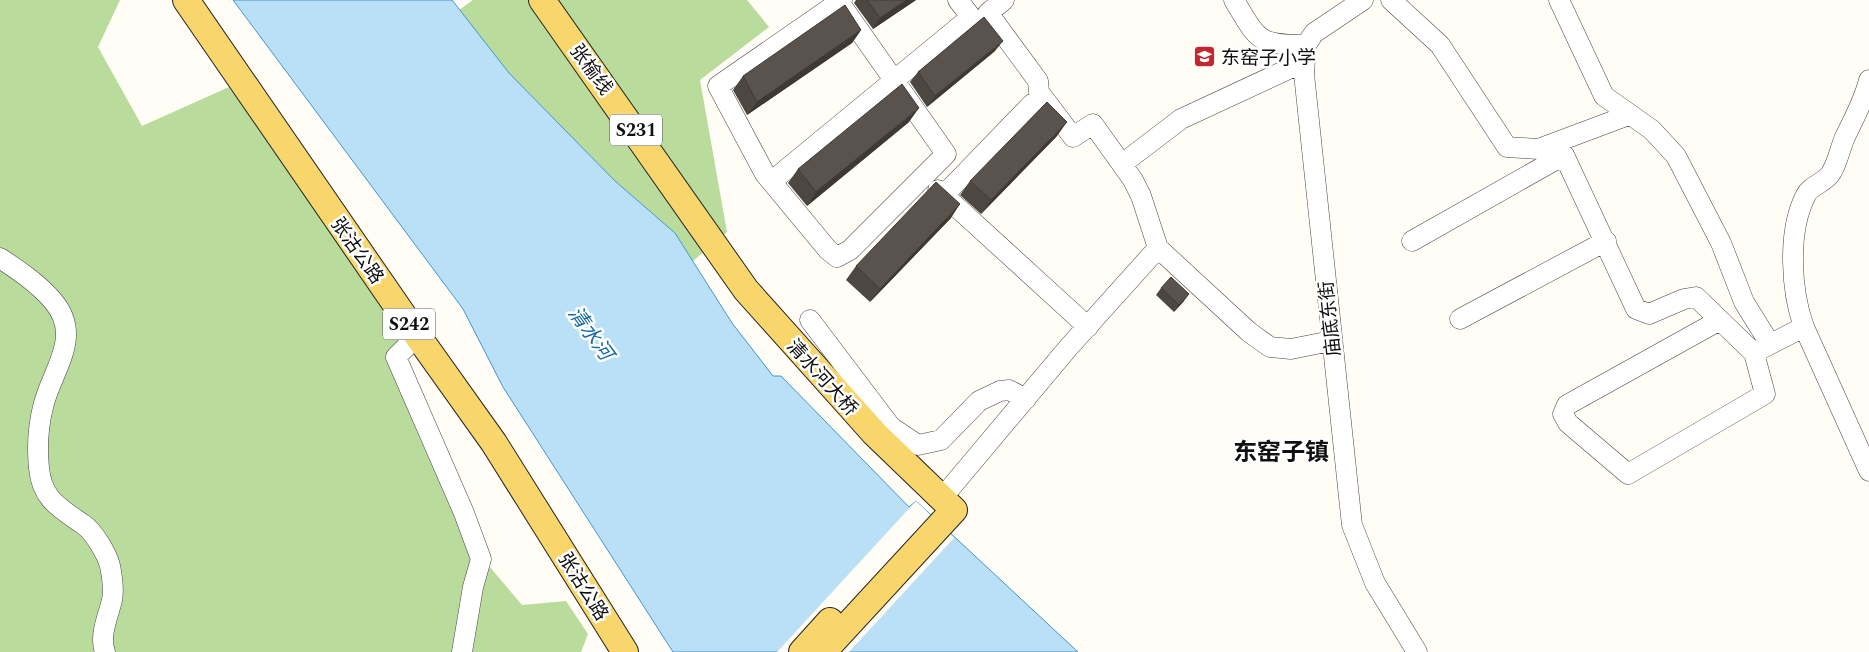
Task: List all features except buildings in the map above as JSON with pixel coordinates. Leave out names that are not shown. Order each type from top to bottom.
[{"type":"main road","name":"张沽公路","points":[[186,0],[494,443],[625,652]]},
{"type":"main road","name":"张榆线","points":[[542,0],[727,262]]},
{"type":"main road","name":"清水河大桥","points":[[727,262],[746,290],[938,506]]},
{"type":"main road","points":[[802,652],[938,506]]},
{"type":"main road","points":[[823,652],[938,506]]},
{"type":"street","points":[[772,181],[971,17],[958,0]]},
{"type":"street","points":[[1004,0],[988,13],[1038,81],[1038,92],[1073,137],[1093,124],[1122,164],[1141,196],[1158,248],[1249,332],[1270,347],[1291,349],[1331,342]]},
{"type":"street","points":[[1234,0],[1254,35],[1275,45],[1305,55]]},
{"type":"street","points":[[1122,164],[1181,119],[1295,66],[1305,55],[1314,33],[1364,0]]},
{"type":"street","points":[[1391,0],[1440,45],[1507,148],[1538,149],[1629,115]]},
{"type":"street","points":[[1559,0],[1604,96],[1652,130],[1676,156],[1721,243],[1762,349],[1766,394],[1628,474],[1568,423],[1563,414],[1567,405],[1720,320]]},
{"type":"street","points":[[841,1],[946,154],[850,250],[838,257],[828,250],[765,174],[718,86],[841,1]]},
{"type":"street","name":"庙底东街","points":[[1305,55],[1331,342],[1352,525],[1375,583],[1417,652]]},
{"type":"street","points":[[1869,80],[1864,98],[1845,137],[1831,174],[1806,194],[1796,229],[1794,274],[1798,312],[1869,471]]},
{"type":"street","points":[[944,196],[1032,104]]},
{"type":"street","points":[[1412,241],[1564,155],[1606,241],[1627,293],[1636,309],[1649,314],[1684,299],[1696,297],[1720,320],[1762,349]]},
{"type":"street","points":[[923,177],[1088,327]]},
{"type":"street","points":[[1460,319],[1606,241]]},
{"type":"street","points":[[938,506],[960,502],[966,483],[967,471],[1026,399],[1158,248]]},
{"type":"street","points":[[0,258],[22,273],[54,302],[65,324],[66,347],[43,406],[38,436],[39,469],[46,492],[55,506],[86,526],[100,545],[110,566],[112,598],[104,628],[103,644],[105,652]]},
{"type":"street","points":[[810,320],[891,427],[918,445],[941,440],[979,401],[1000,391],[1010,390],[1026,399]]},
{"type":"street","points":[[1762,349],[1804,327]]},
{"type":"street","points":[[418,335],[396,357],[464,513],[481,559],[473,587],[462,652]]},
{"type":"green space","points":[[0,0],[120,0],[98,47],[142,126],[229,87],[407,332],[385,356],[467,540],[522,605],[566,601],[588,634],[581,652],[0,652]]},
{"type":"green space","points":[[473,0],[747,0],[769,27],[700,80],[727,232],[693,261],[675,233],[615,181],[509,73],[459,10]]},
{"type":"water","name":"清水河","points":[[233,0],[452,0],[509,73],[615,181],[675,233],[732,323],[773,376],[781,376],[909,507],[916,501],[1078,652],[673,652],[503,387],[463,309]]},
{"type":"pier","points":[[916,501],[954,538],[849,652],[777,652]]},
{"type":"place","name":"东窑子小学","points":[[1205,57]]},
{"type":"district","name":"东窑子镇","points":[[1281,452]]}]
